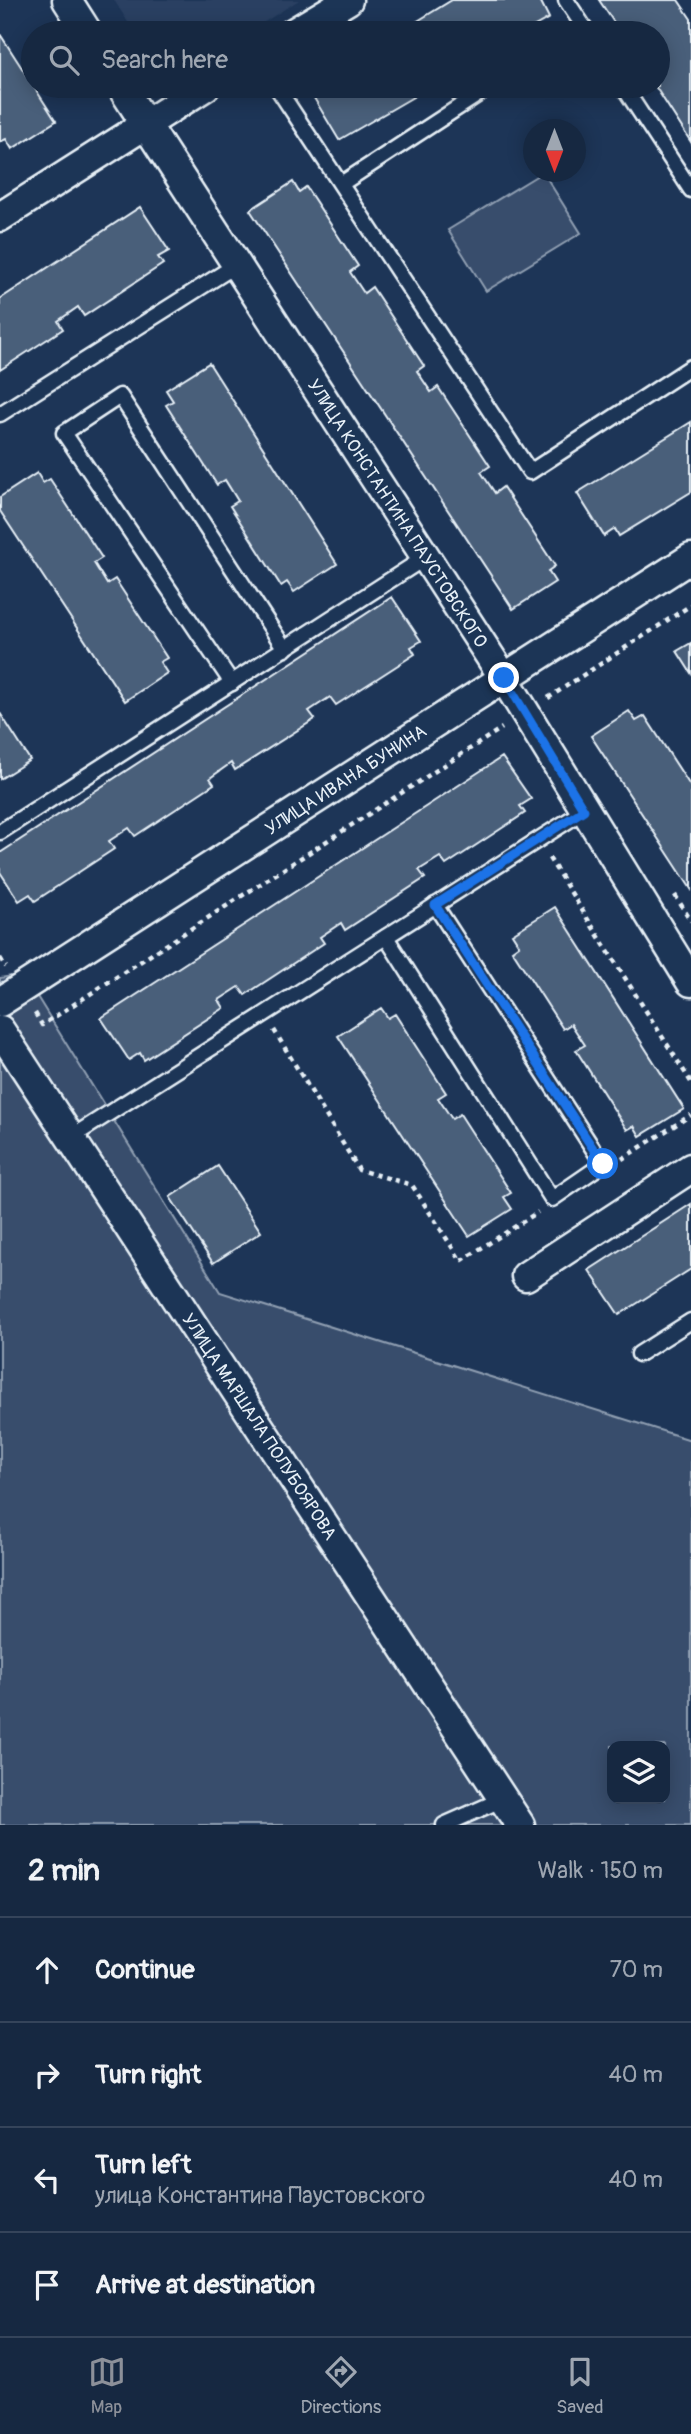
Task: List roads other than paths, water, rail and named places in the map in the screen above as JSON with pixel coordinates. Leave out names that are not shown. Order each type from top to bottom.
[{"type":"street","points":[[67,0],[80,21]]},
{"type":"street","points":[[313,21],[348,0]]},
{"type":"street","name":"УЛИЦА КОНСТАНТИНА ПАУСТОВСКОГО","points":[[129,98],[504,678],[691,982]]},
{"type":"street","points":[[0,216],[186,98]]},
{"type":"street","name":"УЛИЦА ИВАНА БУНИНА","points":[[10,996],[691,558]]},
{"type":"street","name":"УЛИЦА МАРШАЛА ПОЛУБОЯРОВА","points":[[0,1030],[520,1825]]},
{"type":"street","points":[[526,1276],[691,1168]]},
{"type":"lane","points":[[566,0],[576,21]]},
{"type":"lane","points":[[284,98],[530,472],[691,367]]},
{"type":"lane","points":[[341,184],[473,98]]},
{"type":"lane","points":[[631,98],[691,190]]},
{"type":"lane","points":[[0,414],[236,265]]},
{"type":"lane","points":[[232,683],[64,433],[120,396],[285,649]]},
{"type":"lane","points":[[0,832],[426,557]]},
{"type":"lane","points":[[70,1138],[584,810]]},
{"type":"lane","points":[[386,937],[552,1199],[603,1164],[435,905]]},
{"type":"lane","points":[[639,1354],[691,1321]]},
{"type":"lane","points":[[444,1825],[503,1799]]}]
